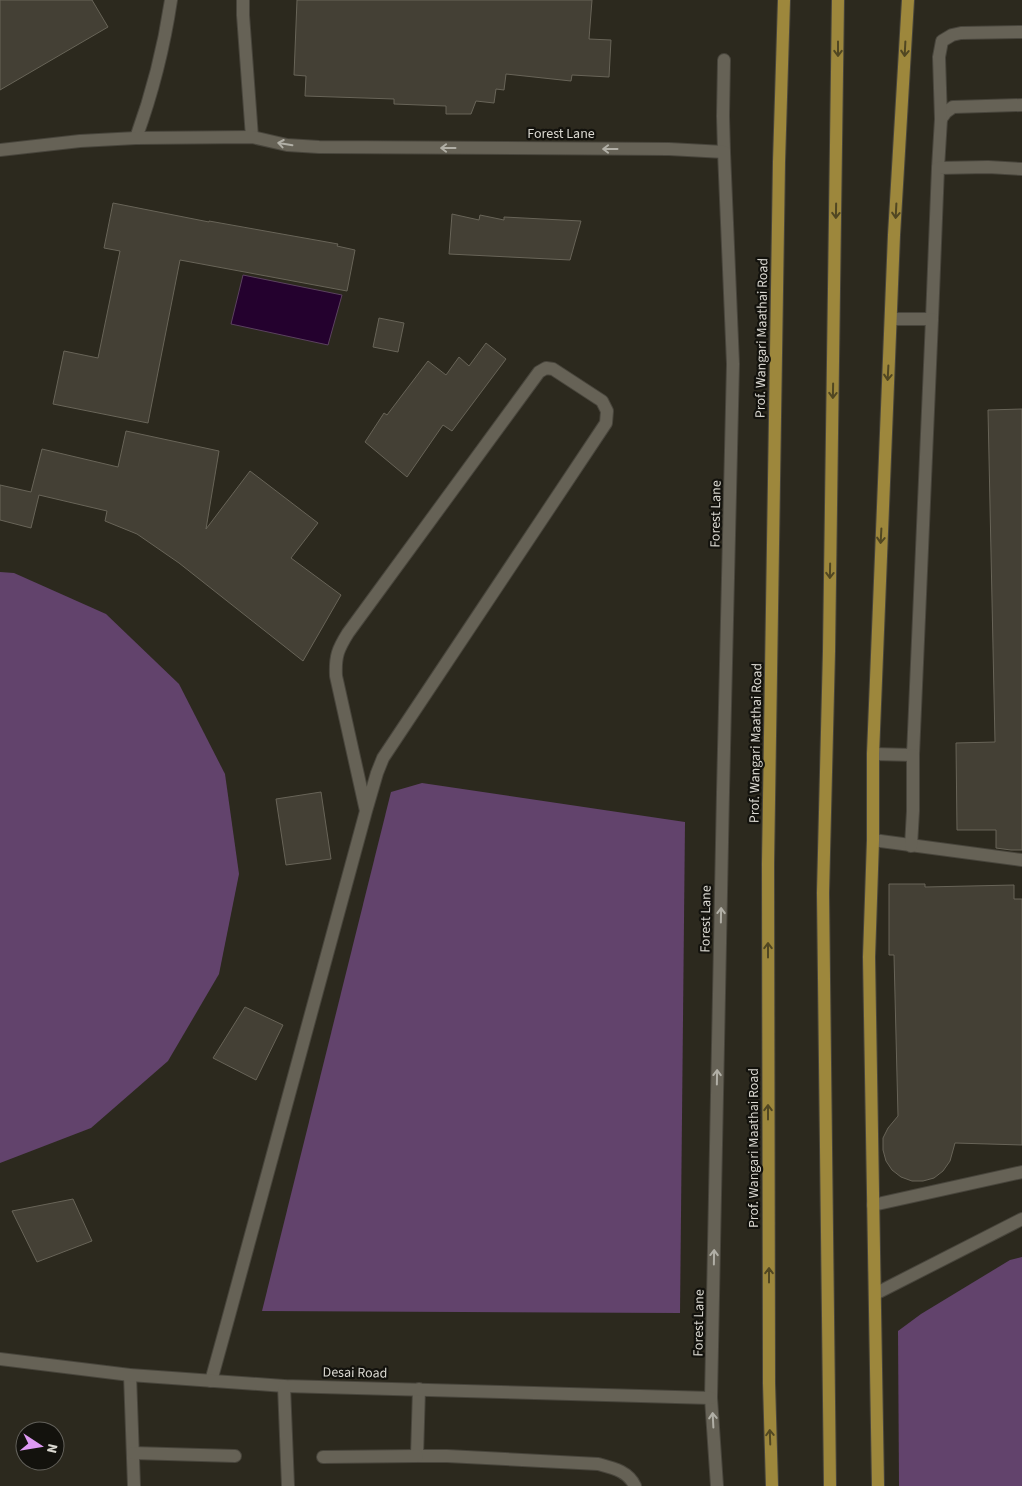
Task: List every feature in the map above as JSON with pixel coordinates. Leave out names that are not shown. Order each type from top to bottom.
[{"type":"main road","name":"Prof. Wangari Maathai Road","points":[[772,1486],[769,1383],[768,864],[779,172],[784,0]]},
{"type":"main road","points":[[830,1486],[823,893],[829,651],[838,0]]},
{"type":"main road","points":[[878,1486],[869,957],[873,840],[873,754],[891,319],[908,0]]},
{"type":"street","points":[[136,138],[148,104],[171,0]]},
{"type":"street","points":[[244,0],[243,15],[252,137]]},
{"type":"street","points":[[911,846],[913,755],[941,119],[940,56],[942,41],[952,35],[961,33],[1022,32]]},
{"type":"street","points":[[724,60],[722,116],[724,152]]},
{"type":"street","points":[[941,119],[953,106],[1022,105]]},
{"type":"street","name":"Forest Lane","points":[[0,150],[80,141],[136,138],[252,137],[287,145],[311,146],[669,149],[724,152],[733,364],[712,1398],[717,1486]]},
{"type":"street","points":[[938,168],[1022,169]]},
{"type":"street","points":[[891,319],[932,319]]},
{"type":"street","points":[[211,1381],[366,811],[376,772],[383,758],[606,423],[607,411],[602,401],[554,369],[546,368],[539,372],[348,633],[338,650],[336,676],[366,811]]},
{"type":"street","points":[[873,754],[913,755]]},
{"type":"street","points":[[873,840],[1022,860]]},
{"type":"street","points":[[873,1205],[1022,1172]]},
{"type":"street","points":[[875,1294],[1022,1219]]},
{"type":"street","name":"Desai Road","points":[[0,1360],[130,1375],[284,1386],[712,1398]]},
{"type":"street","points":[[130,1375],[134,1486]]},
{"type":"street","points":[[284,1386],[288,1486]]},
{"type":"street","points":[[416,1456],[419,1389]]},
{"type":"street","points":[[133,1452],[235,1456]]},
{"type":"street","points":[[323,1457],[447,1456],[598,1464],[617,1468],[632,1480],[635,1486]]},
{"type":"shaded area","points":[[243,275],[342,295],[328,345],[231,324]]},
{"type":"shaded area","points":[[0,572],[14,573],[106,614],[179,684],[225,774],[239,874],[219,974],[168,1061],[91,1128],[0,1163]]},
{"type":"shaded area","points":[[422,783],[685,822],[680,1313],[262,1311],[391,792]]},
{"type":"shaded area","points":[[1022,1257],[1022,1486],[899,1486],[898,1331],[921,1314],[1010,1260]]},
{"type":"building","points":[[0,0],[92,0],[108,27],[0,90]]},
{"type":"building","points":[[297,0],[592,0],[589,39],[611,40],[609,77],[572,75],[571,81],[506,74],[504,90],[496,89],[494,103],[476,101],[471,114],[446,114],[446,106],[394,104],[394,99],[305,96],[306,76],[294,75]]},
{"type":"building","points":[[113,203],[338,244],[337,246],[355,250],[347,291],[180,260],[148,423],[53,404],[64,351],[98,358],[120,251],[104,248]]},
{"type":"building","points":[[452,214],[479,220],[480,215],[504,220],[504,217],[581,221],[570,260],[449,254]]},
{"type":"building","points":[[379,318],[404,323],[398,352],[373,347]]},
{"type":"building","points":[[486,343],[506,359],[452,431],[443,425],[407,477],[365,442],[384,413],[387,415],[428,361],[446,375],[459,357],[469,366]]},
{"type":"building","points":[[1022,409],[1022,850],[1011,850],[996,848],[996,830],[957,830],[956,743],[995,742],[988,410]]},
{"type":"building","points":[[126,431],[219,451],[206,529],[250,471],[318,523],[291,558],[341,595],[303,661],[179,563],[137,534],[105,521],[107,511],[39,495],[31,528],[0,520],[0,485],[31,492],[42,449],[118,467]]},
{"type":"building","points":[[321,792],[331,859],[286,865],[276,799]]},
{"type":"building","points":[[889,884],[925,884],[925,887],[1014,885],[1014,899],[1022,899],[1022,1145],[955,1143],[950,1161],[943,1171],[934,1178],[923,1181],[912,1181],[901,1177],[892,1170],[886,1161],[883,1150],[883,1138],[888,1128],[898,1116],[894,955],[889,955]]},
{"type":"building","points":[[245,1007],[283,1025],[256,1080],[213,1058]]},
{"type":"building","points":[[73,1199],[92,1241],[37,1262],[12,1211]]}]
